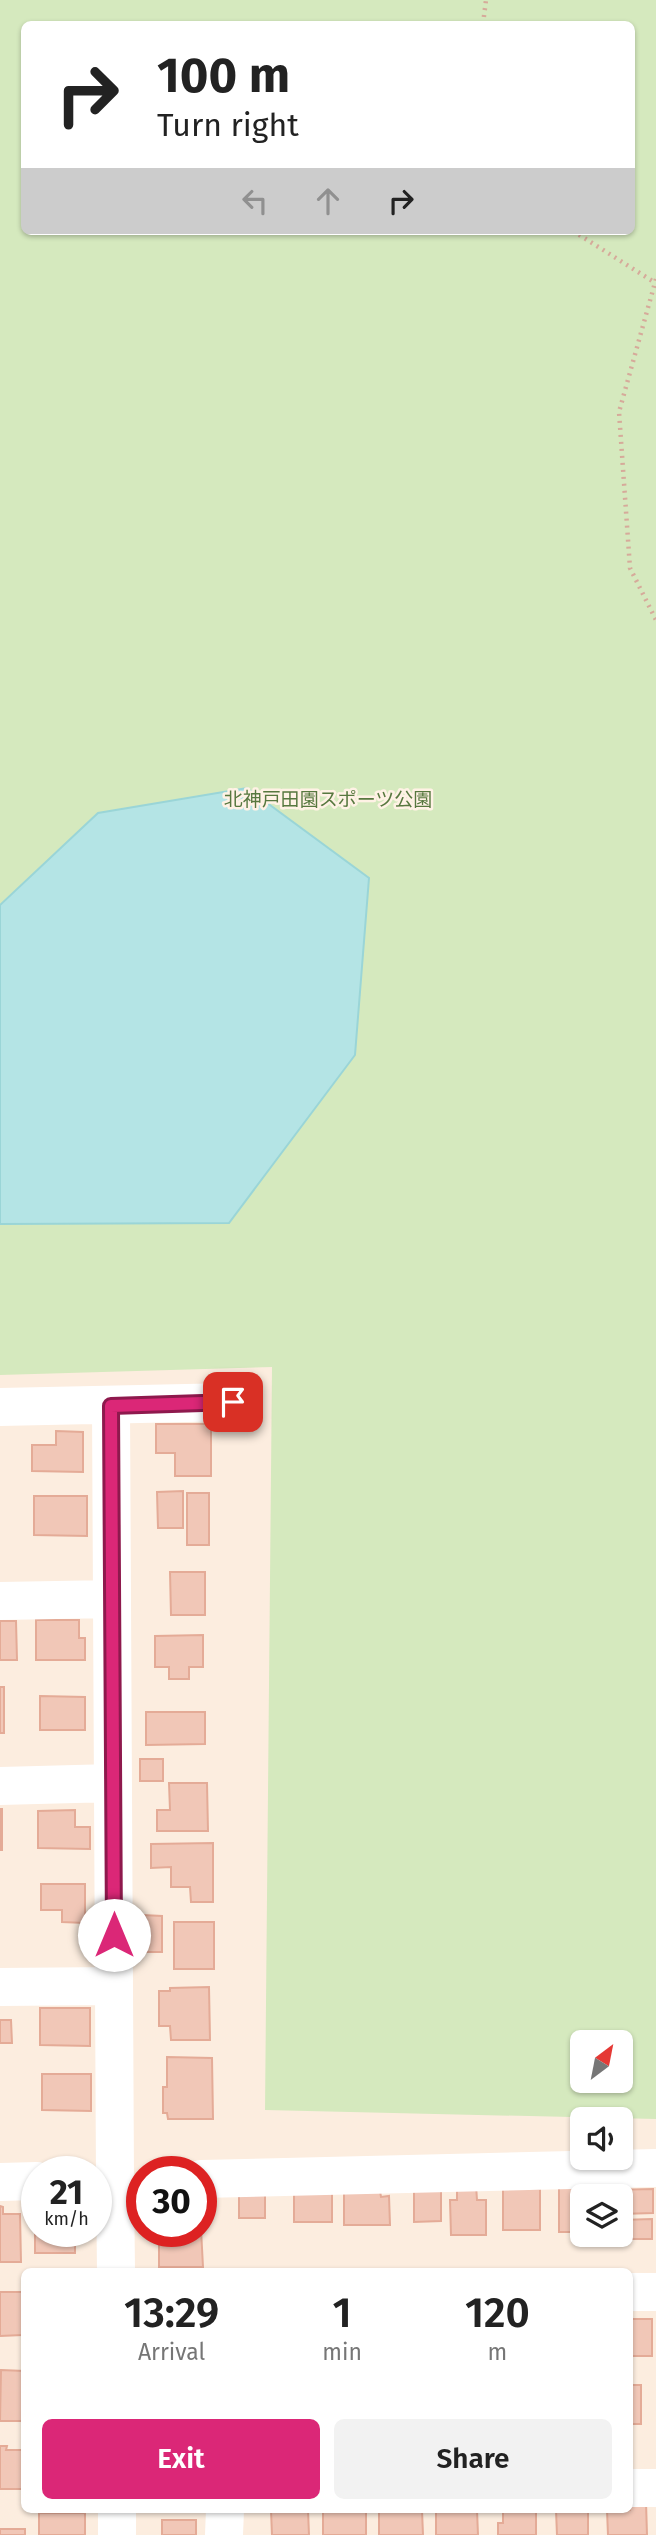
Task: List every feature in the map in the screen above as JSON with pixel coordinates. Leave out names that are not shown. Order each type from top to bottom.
[{"type":"street","points":[[0,1407],[233,1402]]},
{"type":"street","points":[[111,1406],[114,1986],[118,2180],[116,2268]]},
{"type":"street","points":[[0,1601],[112,1599]]},
{"type":"street","points":[[0,1786],[113,1783]]},
{"type":"street","points":[[0,1987],[114,1986]]},
{"type":"street","points":[[217,2179],[656,2168]]},
{"type":"street","points":[[0,2182],[21,2181]]},
{"type":"street","points":[[633,2292],[656,2292]]},
{"type":"street","points":[[633,2488],[656,2488]]},
{"type":"street","points":[[117,2513],[117,2535]]},
{"type":"street","points":[[224,2535],[225,2513]]},
{"type":"path","points":[[483,21],[486,0]]},
{"type":"path","points":[[580,235],[655,280],[619,412],[630,568],[656,620]]},
{"type":"green space","name":"北神戸田園スポーツ公園","points":[[0,0],[656,0],[656,2119],[633,2118],[633,2107],[570,2107],[570,2117],[265,2110],[272,1367],[0,1375]]},
{"type":"water","points":[[247,788],[369,878],[355,1055],[229,1223],[0,1224],[0,905],[98,813]]},
{"type":"building","points":[[156,1424],[211,1424],[211,1476],[175,1476],[175,1453],[156,1453]]},
{"type":"building","points":[[56,1431],[83,1432],[83,1472],[32,1471],[32,1445],[56,1445]]},
{"type":"building","points":[[183,1491],[183,1528],[158,1528],[157,1492]]},
{"type":"building","points":[[187,1493],[209,1493],[209,1545],[187,1545]]},
{"type":"building","points":[[34,1496],[87,1496],[87,1536],[34,1535]]},
{"type":"building","points":[[170,1572],[205,1572],[205,1615],[171,1615]]},
{"type":"building","points":[[36,1620],[79,1620],[79,1638],[85,1638],[85,1660],[36,1660]]},
{"type":"building","points":[[0,1621],[16,1621],[17,1660],[0,1660]]},
{"type":"building","points":[[203,1635],[203,1667],[189,1667],[189,1679],[169,1679],[169,1667],[155,1667],[155,1636]]},
{"type":"building","points":[[0,1687],[4,1687],[4,1733],[0,1733]]},
{"type":"building","points":[[40,1696],[85,1697],[85,1730],[40,1730]]},
{"type":"building","points":[[146,1712],[205,1712],[205,1744],[146,1745]]},
{"type":"building","points":[[140,1759],[163,1759],[163,1781],[140,1781]]},
{"type":"building","points":[[169,1783],[207,1783],[208,1831],[157,1831],[157,1810],[170,1810]]},
{"type":"building","points":[[2,1809],[2,1850],[0,1850]]},
{"type":"building","points":[[75,1810],[75,1827],[90,1827],[90,1849],[38,1848],[38,1811]]},
{"type":"building","points":[[213,1843],[213,1902],[191,1902],[190,1887],[171,1887],[171,1867],[151,1868],[151,1844]]},
{"type":"building","points":[[41,1884],[85,1884],[85,1923],[62,1922],[62,1910],[41,1910]]},
{"type":"building","points":[[142,1915],[162,1916],[162,1952],[142,1952]]},
{"type":"building","points":[[174,1922],[214,1922],[214,1969],[174,1969]]},
{"type":"building","points":[[209,1987],[210,2040],[171,2040],[170,2026],[159,2026],[159,1991],[170,1991],[170,1988]]},
{"type":"building","points":[[40,2008],[90,2008],[90,2046],[40,2045]]},
{"type":"building","points":[[0,2020],[11,2020],[12,2043],[0,2043]]},
{"type":"building","points":[[167,2057],[212,2058],[213,2119],[168,2119],[167,2113],[163,2113],[163,2087],[167,2087]]},
{"type":"building","points":[[42,2074],[91,2074],[91,2111],[42,2110]]},
{"type":"building","points":[[457,2185],[476,2185],[477,2200],[486,2200],[486,2235],[451,2235],[450,2200],[457,2200]]},
{"type":"building","points":[[414,2187],[441,2187],[441,2221],[414,2222]]},
{"type":"building","points":[[559,2187],[570,2187],[570,2232],[559,2232]]},
{"type":"building","points":[[503,2189],[540,2189],[540,2230],[503,2230]]},
{"type":"building","points":[[633,2189],[653,2189],[653,2213],[633,2214]]},
{"type":"building","points":[[239,2190],[265,2190],[265,2218],[239,2218]]},
{"type":"building","points":[[294,2190],[332,2190],[332,2222],[294,2222]]},
{"type":"building","points":[[344,2191],[380,2191],[381,2197],[389,2196],[390,2225],[344,2225]]},
{"type":"building","points":[[0,2206],[3,2207],[3,2214],[20,2214],[21,2262],[0,2262]]},
{"type":"building","points":[[652,2219],[652,2239],[633,2239],[633,2220]]},
{"type":"building","points":[[35,2247],[75,2247],[75,2253],[35,2253]]},
{"type":"building","points":[[159,2247],[202,2247],[203,2267],[159,2267]]},
{"type":"building","points":[[0,2292],[21,2292],[21,2335],[0,2336]]},
{"type":"building","points":[[633,2319],[652,2319],[652,2356],[633,2356]]},
{"type":"building","points":[[1,2370],[21,2371],[21,2421],[0,2421]]},
{"type":"building","points":[[633,2385],[641,2385],[641,2424],[633,2424]]},
{"type":"building","points":[[0,2446],[7,2446],[6,2450],[21,2450],[21,2489],[0,2489]]},
{"type":"building","points":[[633,2502],[646,2502],[647,2535],[608,2535],[607,2513],[633,2513]]},
{"type":"building","points":[[39,2513],[85,2513],[85,2535],[39,2535]]},
{"type":"building","points":[[271,2513],[308,2513],[309,2535],[272,2535]]},
{"type":"building","points":[[323,2513],[366,2513],[366,2535],[323,2535]]},
{"type":"building","points":[[379,2513],[422,2513],[423,2535],[379,2535]]},
{"type":"building","points":[[436,2513],[477,2513],[478,2535],[436,2535]]},
{"type":"building","points":[[503,2513],[536,2513],[536,2535],[498,2535],[498,2523],[503,2523]]},
{"type":"building","points":[[556,2513],[588,2513],[588,2535],[557,2535]]},
{"type":"building","points":[[162,2520],[196,2520],[196,2535],[162,2535]]},
{"type":"building","points":[[0,2529],[25,2529],[25,2535],[0,2535]]},
{"type":"route","points":[[114,1935],[111,1406],[233,1402]]}]
